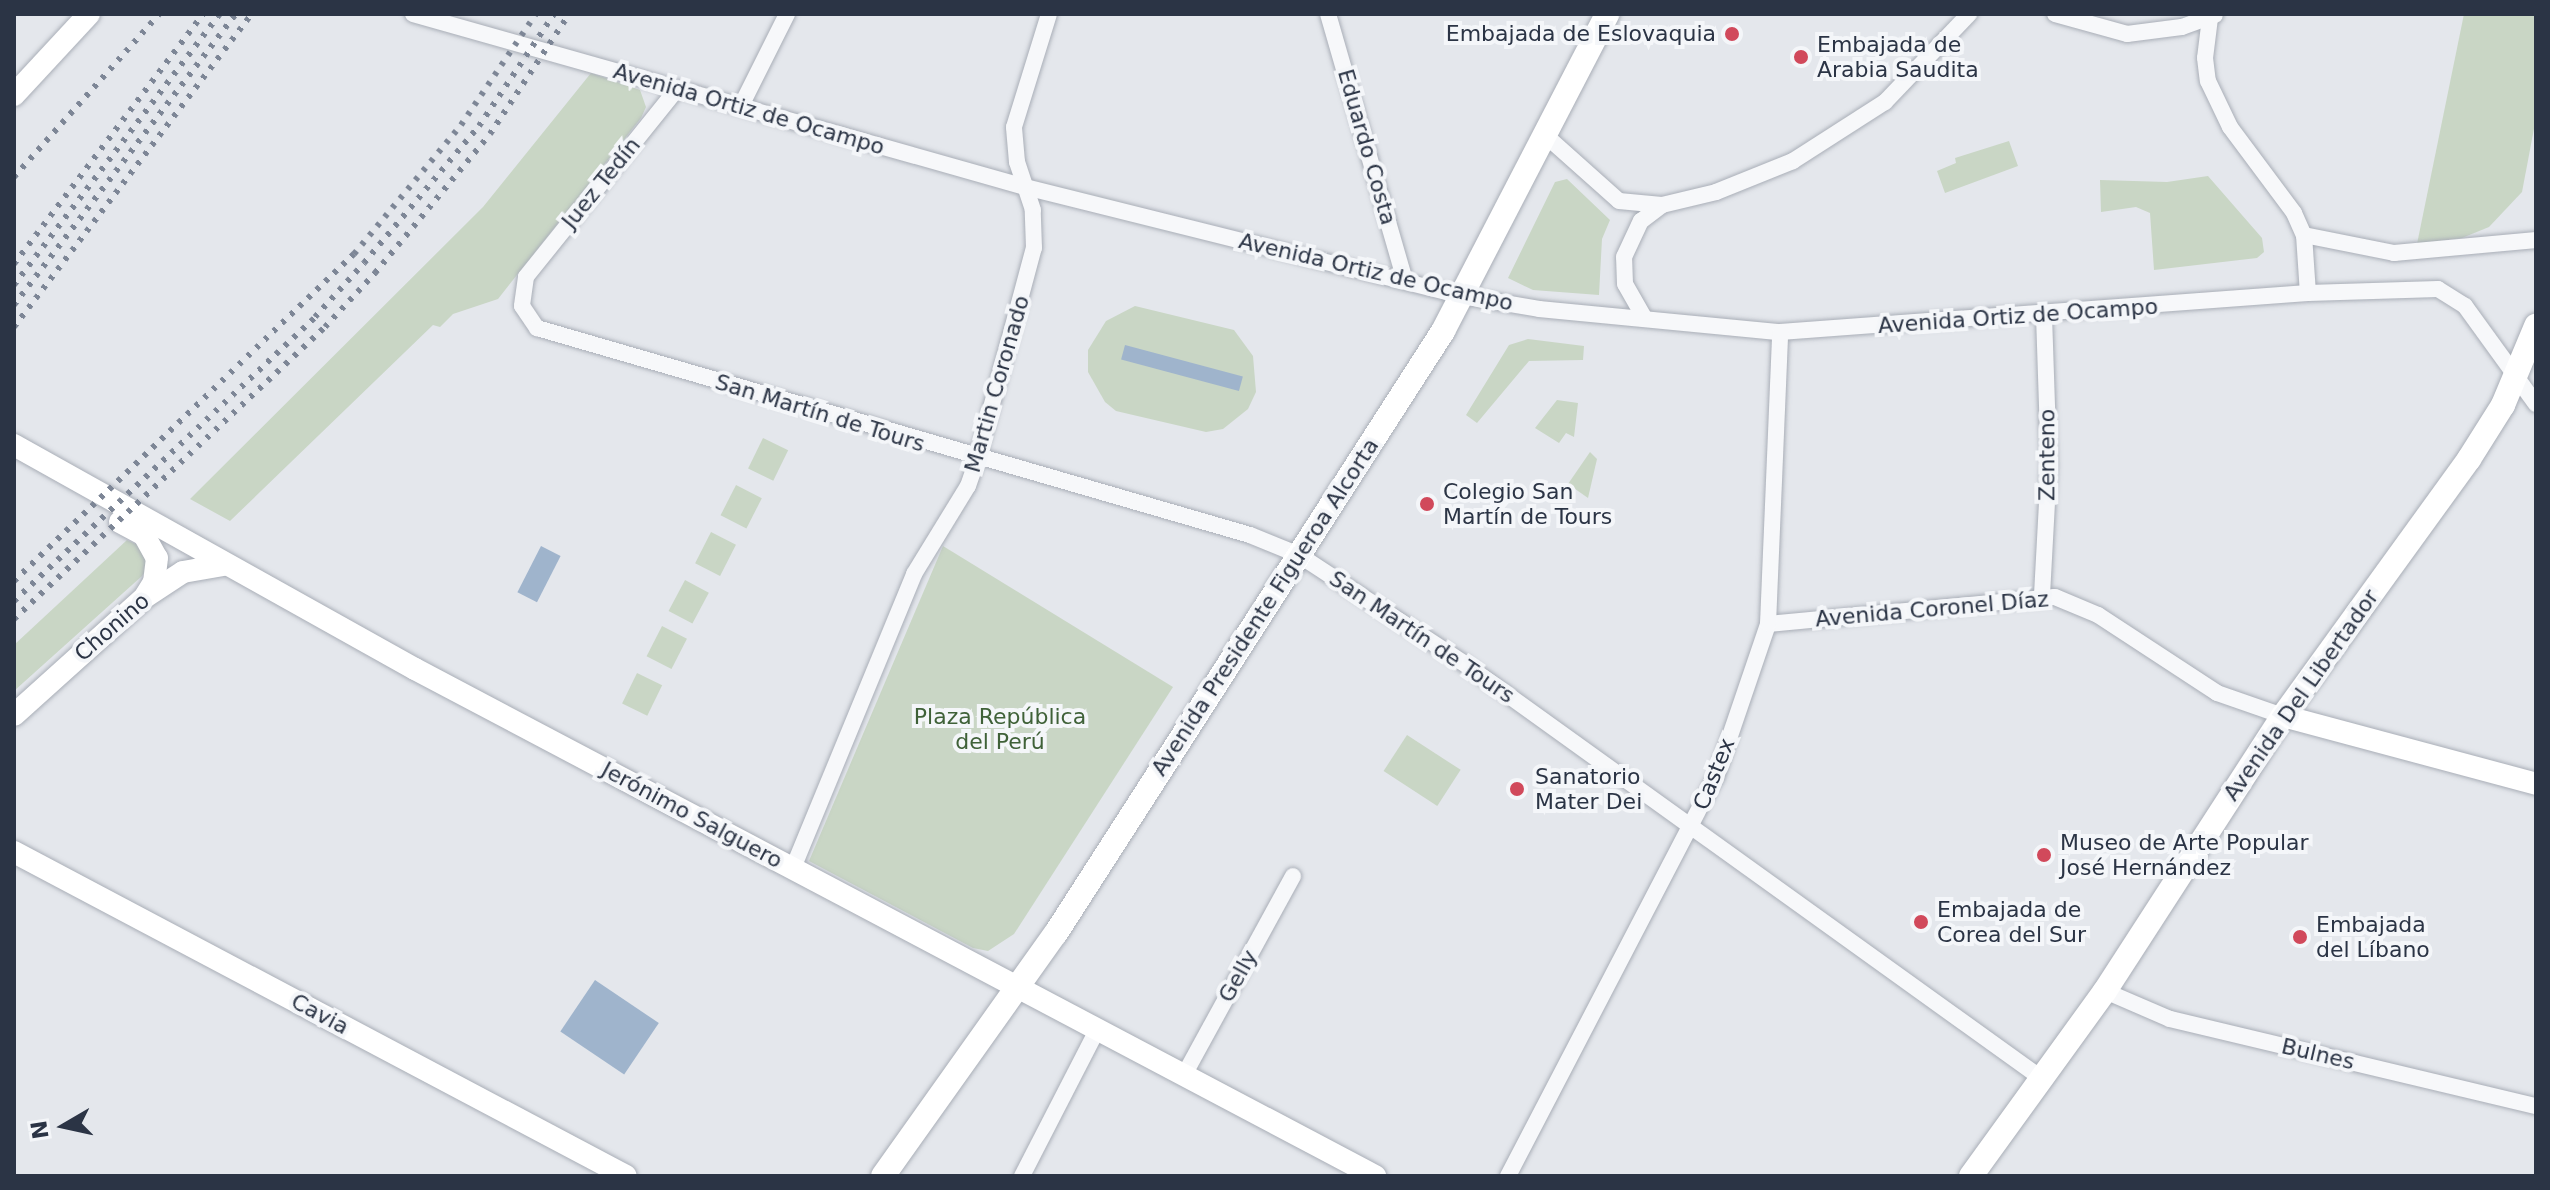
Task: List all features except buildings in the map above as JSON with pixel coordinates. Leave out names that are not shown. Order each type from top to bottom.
[{"type":"main road","name":"Avenida Presidente Figueroa Alcorta","points":[[883,1176],[1018,987],[1463,296],[1607,14]]},
{"type":"main road","name":"Avenida Del Libertador","points":[[1971,1176],[2105,991],[2283,716],[2469,459],[2516,377],[2536,326]]},
{"type":"street","points":[[14,95],[89,14]]},
{"type":"street","name":"Avenida Ortiz de Ocampo","points":[[413,14],[1025,187],[1463,296],[1780,332],[2044,315],[2308,293],[2424,288],[2453,295],[2536,404]]},
{"type":"street","points":[[741,106],[787,14]]},
{"type":"street","name":"Martin Coronado","points":[[793,868],[914,574],[968,486],[977,460],[1034,248],[1025,187],[1015,150],[1015,118],[1049,14]]},
{"type":"street","name":"Eduardo Costa","points":[[1328,14],[1405,280]]},
{"type":"street","points":[[1545,135],[1604,193],[1634,204],[1662,205],[1743,183],[1838,133],[1885,102],[1969,14]]},
{"type":"street","points":[[2055,14],[2127,34],[2213,16],[2205,58],[2216,104],[2304,235],[2308,293]]},
{"type":"street","name":"Juez Tedín","points":[[526,277],[677,89]]},
{"type":"street","points":[[1645,319],[1625,284],[1624,257],[1641,221],[1662,205]]},
{"type":"street","points":[[2304,235],[2394,253],[2536,240]]},
{"type":"street","name":"San Martín de Tours","points":[[526,277],[522,306],[532,324],[543,331],[977,460],[1250,535],[1299,555],[1462,662],[2041,1078]]},
{"type":"street","name":"Zenteno","points":[[2042,595],[2049,466],[2044,315]]},
{"type":"street","name":"Castex","points":[[1508,1176],[1716,777],[1768,624],[1780,332]]},
{"type":"street","name":"Jerónimo Salguero","points":[[14,445],[223,565],[1018,987],[1096,1032],[1375,1176]]},
{"type":"street","points":[[14,463],[144,535],[152,545],[157,571],[145,597]]},
{"type":"street","name":"Chonino","points":[[14,715],[145,597],[183,572],[223,565]]},
{"type":"street","name":"Avenida Coronel Díaz","points":[[1768,624],[2042,595],[2098,615],[2217,693],[2283,716],[2536,784]]},
{"type":"street","name":"Cavia","points":[[14,852],[626,1176]]},
{"type":"street","name":"Gelly","points":[[1183,1077],[1293,876]]},
{"type":"street","name":"Bulnes","points":[[2105,991],[2170,1019],[2536,1106]]},
{"type":"street","points":[[1022,1176],[1096,1032]]},
{"type":"green space","points":[[2464,14],[2536,14],[2536,118],[2522,192],[2489,227],[2462,238],[2417,244]]},
{"type":"green space","points":[[591,73],[640,90],[646,107],[641,118],[498,299],[453,314],[440,327],[433,325],[230,521],[190,499],[483,207]]},
{"type":"green space","points":[[2009,141],[2018,166],[1945,193],[1937,171],[1956,163],[1955,158]]},
{"type":"green space","points":[[2208,176],[2262,238],[2264,252],[2257,258],[2154,270],[2150,213],[2136,207],[2101,212],[2100,180],[2167,182]]},
{"type":"green space","points":[[1567,179],[1610,220],[1602,239],[1599,295],[1533,290],[1508,278],[1555,182]]},
{"type":"green space","points":[[1135,306],[1234,330],[1253,356],[1256,392],[1248,409],[1223,429],[1206,432],[1116,411],[1105,402],[1088,372],[1088,350],[1106,321]]},
{"type":"green space","points":[[1528,339],[1584,346],[1583,360],[1529,361],[1477,423],[1466,415],[1509,345]]},
{"type":"green space","points":[[1557,400],[1578,403],[1574,437],[1566,433],[1559,443],[1535,428]]},
{"type":"green space","points":[[763,438],[788,450],[773,481],[748,469]]},
{"type":"green space","points":[[1590,452],[1597,459],[1588,498],[1568,484]]},
{"type":"green space","points":[[736,485],[762,498],[746,528],[721,515]]},
{"type":"green space","points":[[711,532],[736,545],[720,576],[695,563]]},
{"type":"green space","points":[[127,540],[144,548],[148,567],[142,576],[14,691],[14,645]]},
{"type":"green space","name":"Plaza República del Perú","points":[[943,546],[1173,687],[1014,934],[988,951],[973,948],[809,861]]},
{"type":"green space","points":[[685,580],[709,593],[692,624],[669,611]]},
{"type":"green space","points":[[662,626],[687,639],[672,669],[647,656]]},
{"type":"green space","points":[[637,673],[662,685],[647,716],[622,704]]},
{"type":"green space","points":[[1407,735],[1461,770],[1437,806],[1384,771]]},
{"type":"water","points":[[1125,345],[1243,377],[1239,391],[1121,359]]},
{"type":"water","points":[[541,546],[561,556],[537,602],[517,592]]},
{"type":"water","points":[[595,980],[659,1023],[624,1074],[560,1031]]},
{"type":"railway","points":[[14,177],[159,14]]},
{"type":"railway","points":[[14,264],[203,14]]},
{"type":"railway","points":[[14,285],[220,14]]},
{"type":"railway","points":[[14,305],[236,14]]},
{"type":"railway","points":[[14,327],[252,14]]},
{"type":"railway","points":[[14,581],[354,254],[461,125],[536,14]]},
{"type":"railway","points":[[14,601],[315,317],[479,126],[554,14]]},
{"type":"railway","points":[[14,619],[325,327],[375,273],[490,134],[569,14]]},
{"type":"place","name":"Embajada de Eslovaquia","points":[[1732,34]]},
{"type":"place","name":"Embajada de Arabia Saudita","points":[[1801,57]]},
{"type":"place","name":"Colegio San Martín de Tours","points":[[1427,504]]},
{"type":"place","name":"Sanatorio Mater Dei","points":[[1517,789]]},
{"type":"place","name":"Museo de Arte Popular José Hernández","points":[[2044,855]]},
{"type":"place","name":"Embajada de Corea del Sur","points":[[1921,922]]},
{"type":"place","name":"Embajada del Líbano","points":[[2300,937]]}]
